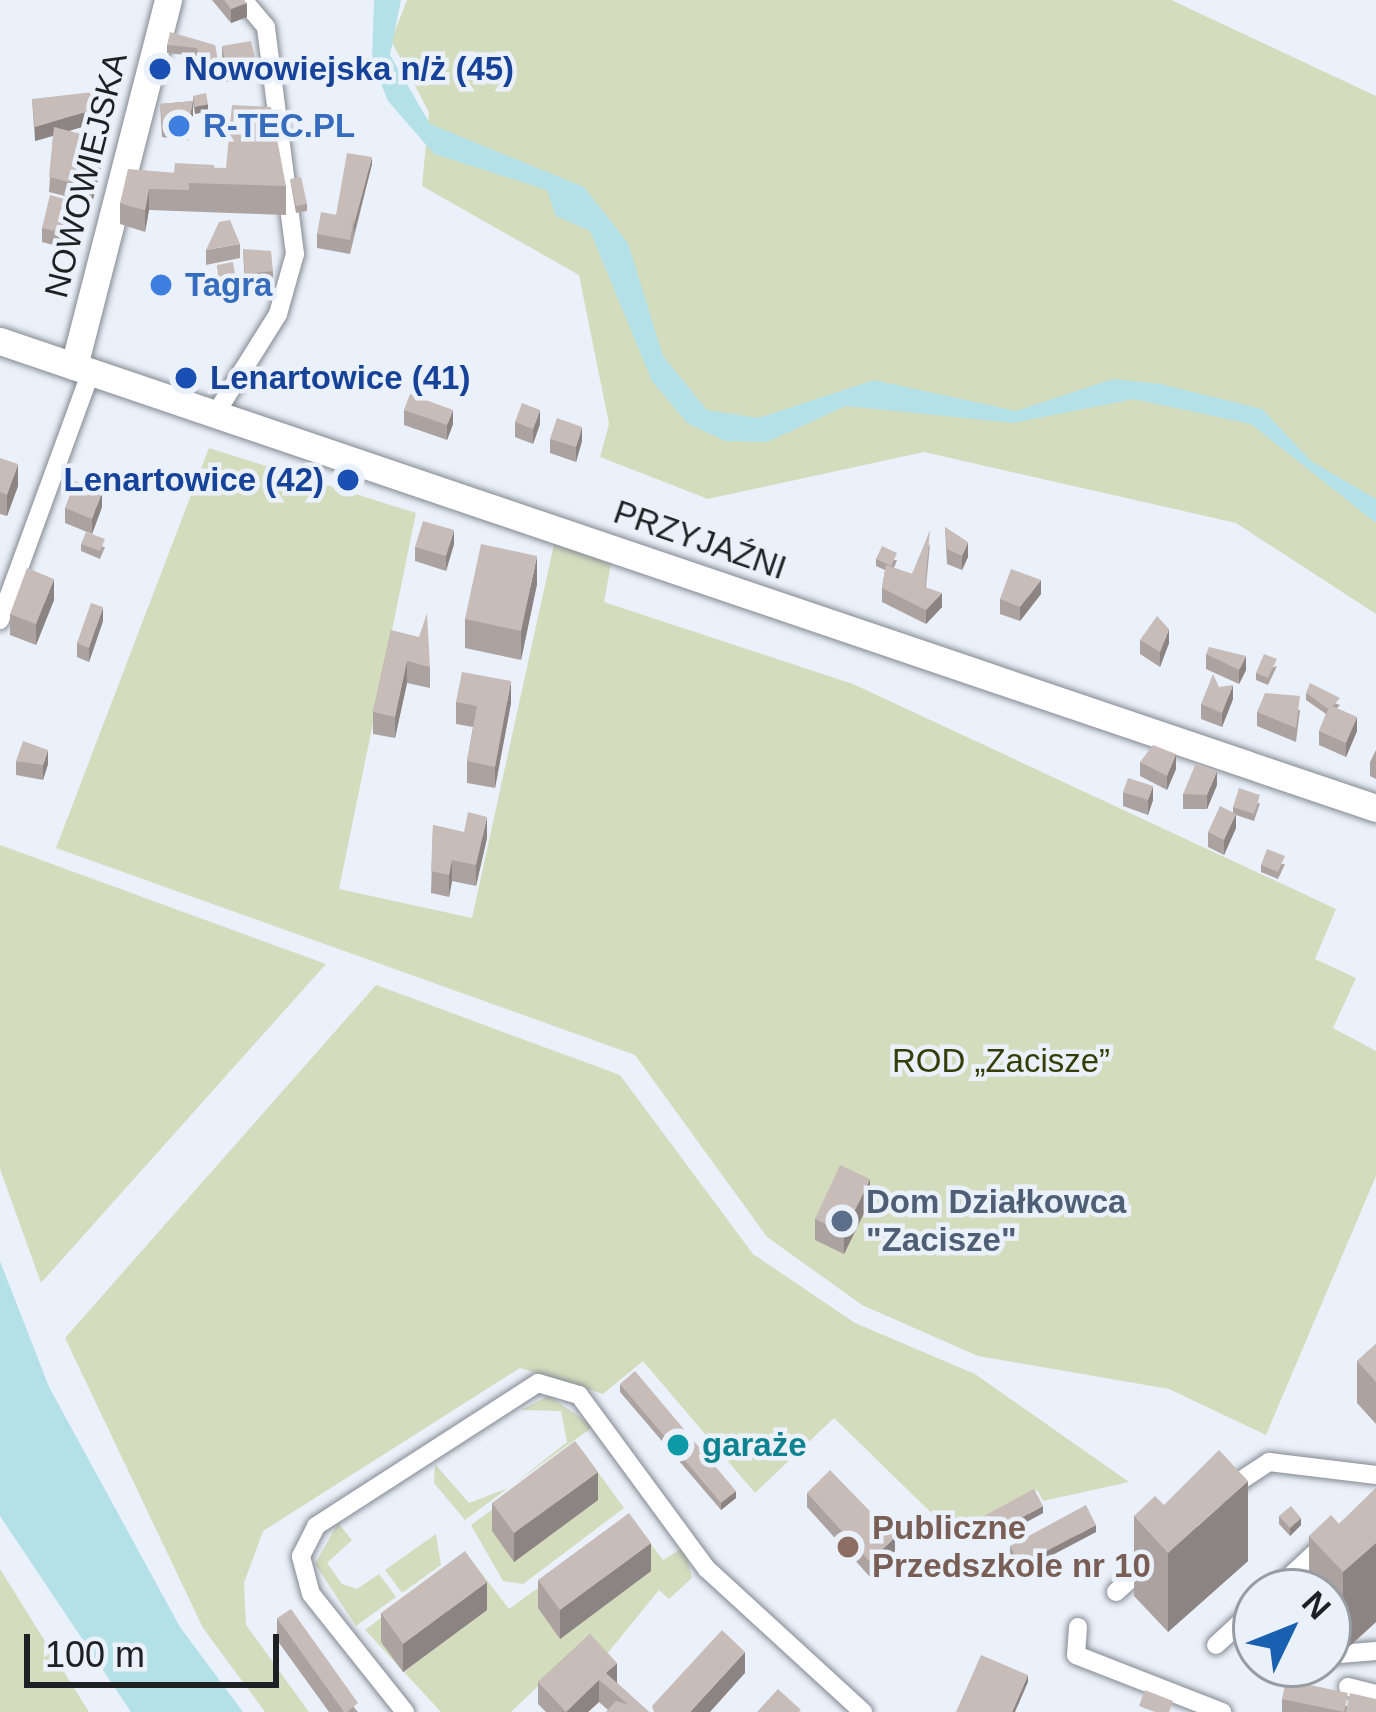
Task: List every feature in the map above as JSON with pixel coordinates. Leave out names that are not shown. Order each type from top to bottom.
[{"type":"main road","name":"NOWOWIEJSKA","points":[[82,369],[168,0]]},
{"type":"main road","name":"PRZYJAŹNI","points":[[0,341],[1376,808]]},
{"type":"street","points":[[216,413],[278,314],[295,254],[266,27],[243,0]]},
{"type":"street","points":[[0,620],[82,369]]},
{"type":"street","points":[[405,1712],[311,1594],[301,1556],[316,1526],[538,1383],[579,1395],[707,1569],[863,1712]]},
{"type":"street","points":[[1199,1516],[1269,1462],[1376,1475]]},
{"type":"street","points":[[1299,1568],[1341,1530]]},
{"type":"street","points":[[1116,1592],[1166,1546]]},
{"type":"street","points":[[1078,1627],[1076,1655],[1222,1712]]},
{"type":"street","points":[[1216,1645],[1232,1630]]},
{"type":"street","points":[[1348,1688],[1376,1694]]},
{"type":"green space","points":[[407,0],[1171,0],[1376,96],[1376,614],[1236,523],[924,452],[708,499],[600,457],[609,424],[579,275],[422,186],[429,112],[391,41]]},
{"type":"green space","name":"ROD „Zacisze”","points":[[209,448],[416,513],[339,889],[472,918],[554,544],[611,564],[604,602],[853,684],[1336,909],[1315,959],[1356,978],[1333,1028],[1376,1051],[1376,1176],[1266,1435],[1169,1389],[978,1356],[862,1305],[767,1237],[635,1055],[56,848]]},
{"type":"green space","points":[[0,845],[326,964],[41,1283],[0,1169]]},
{"type":"green space","points":[[376,985],[620,1075],[753,1254],[855,1323],[975,1374],[1129,1482],[1043,1501],[1037,1490],[953,1534],[834,1418],[755,1493],[643,1361],[603,1394],[520,1368],[263,1531],[244,1583],[246,1625],[309,1712],[265,1712],[203,1628],[65,1338]]},
{"type":"green space","points":[[548,1396],[594,1426],[514,1484],[567,1442],[561,1411],[521,1410]]},
{"type":"green space","points":[[579,1446],[624,1508],[523,1584],[503,1581],[471,1525]]},
{"type":"green space","points":[[435,1464],[469,1503],[508,1488],[465,1520],[434,1483]]},
{"type":"green space","points":[[632,1519],[663,1560],[684,1547],[692,1578],[669,1599],[659,1590],[598,1665],[580,1646],[511,1712],[441,1712],[365,1630],[466,1553],[509,1609]]},
{"type":"green space","points":[[338,1523],[352,1540],[327,1563],[342,1584],[357,1589],[379,1574],[396,1597],[356,1626],[315,1564]]},
{"type":"green space","points":[[436,1534],[441,1565],[402,1593],[385,1570]]},
{"type":"green space","points":[[0,1569],[89,1712],[0,1712]]},
{"type":"water","points":[[374,0],[401,0],[390,55],[430,124],[584,187],[628,243],[663,356],[707,410],[758,418],[874,380],[1016,411],[1113,379],[1161,384],[1262,409],[1311,461],[1376,499],[1376,523],[1251,424],[1134,399],[1014,423],[846,406],[767,442],[725,441],[687,423],[652,381],[590,231],[556,216],[547,190],[434,154],[388,101],[372,61]]},
{"type":"water","points":[[0,1261],[49,1387],[180,1627],[243,1712],[131,1712],[0,1516]]},
{"type":"building","points":[[224,0],[244,0],[247,3],[231,9]]},
{"type":"building","points":[[170,32],[215,45],[218,60],[201,64],[197,48],[167,45]]},
{"type":"building","points":[[251,41],[256,62],[226,67],[222,46]]},
{"type":"building","points":[[93,92],[95,109],[35,127],[32,99]]},
{"type":"building","points":[[206,93],[208,104],[195,107],[193,96]]},
{"type":"building","points":[[193,101],[188,127],[162,122],[160,104]]},
{"type":"building","points":[[232,105],[271,107],[286,186],[189,183],[189,167],[226,168]]},
{"type":"building","points":[[54,127],[104,140],[92,188],[49,177]]},
{"type":"building","points":[[347,153],[372,157],[354,225],[354,218],[336,215]]},
{"type":"building","points":[[175,163],[214,168],[189,167],[189,174],[174,173]]},
{"type":"building","points":[[128,169],[189,174],[189,190],[149,189],[145,210],[120,203]]},
{"type":"building","points":[[301,177],[307,204],[296,206],[290,179]]},
{"type":"building","points":[[50,195],[72,201],[64,233],[42,228]]},
{"type":"building","points":[[321,212],[354,218],[350,240],[317,234]]},
{"type":"building","points":[[230,220],[240,244],[206,250],[219,222]]},
{"type":"building","points":[[243,249],[271,251],[273,271],[245,274]]},
{"type":"building","points":[[233,262],[236,281],[220,283],[217,265]]},
{"type":"building","points":[[410,394],[453,410],[447,425],[404,410]]},
{"type":"building","points":[[522,403],[540,410],[533,429],[515,422]]},
{"type":"building","points":[[557,418],[582,427],[576,447],[550,439]]},
{"type":"building","points":[[0,458],[18,464],[7,495],[0,492]]},
{"type":"building","points":[[75,481],[102,492],[92,519],[65,508]]},
{"type":"building","points":[[423,521],[454,530],[446,556],[415,547]]},
{"type":"building","points":[[945,527],[968,542],[962,556],[947,549]]},
{"type":"building","points":[[930,530],[925,587],[942,593],[926,610],[882,588],[886,565],[912,574]]},
{"type":"building","points":[[86,532],[105,539],[100,551],[81,544]]},
{"type":"building","points":[[481,544],[537,556],[521,631],[465,619]]},
{"type":"building","points":[[882,546],[897,553],[891,566],[876,559]]},
{"type":"building","points":[[27,568],[54,579],[36,624],[10,614]]},
{"type":"building","points":[[1011,569],[1041,580],[1020,607],[1000,599]]},
{"type":"building","points":[[91,603],[103,607],[89,648],[77,643]]},
{"type":"building","points":[[427,613],[430,667],[407,661],[395,717],[373,712],[391,630],[419,637]]},
{"type":"building","points":[[1157,616],[1169,629],[1160,652],[1140,640]]},
{"type":"building","points":[[1209,647],[1246,656],[1239,670],[1206,654]]},
{"type":"building","points":[[1264,654],[1277,659],[1268,678],[1256,673]]},
{"type":"building","points":[[462,672],[511,681],[495,767],[467,761],[477,706],[456,702]]},
{"type":"building","points":[[1213,674],[1219,687],[1233,685],[1222,713],[1201,704]]},
{"type":"building","points":[[1310,683],[1340,698],[1328,709],[1306,693]]},
{"type":"building","points":[[1265,693],[1300,696],[1296,728],[1257,712]]},
{"type":"building","points":[[1330,705],[1357,717],[1346,743],[1319,731]]},
{"type":"building","points":[[23,741],[48,750],[43,765],[16,761]]},
{"type":"building","points":[[1153,745],[1176,754],[1167,776],[1140,762]]},
{"type":"building","points":[[1196,763],[1217,771],[1207,795],[1183,794]]},
{"type":"building","points":[[1128,778],[1153,786],[1148,800],[1123,792]]},
{"type":"building","points":[[1239,788],[1260,795],[1254,814],[1233,807]]},
{"type":"building","points":[[1220,806],[1236,814],[1224,840],[1208,832]]},
{"type":"building","points":[[468,812],[487,817],[476,865],[452,860],[449,875],[431,871],[433,825],[464,832]]},
{"type":"building","points":[[1267,849],[1285,856],[1278,872],[1261,865]]},
{"type":"building","points":[[840,1165],[870,1179],[844,1233],[815,1219]]},
{"type":"building","points":[[1376,1344],[1376,1382],[1357,1361]]},
{"type":"building","name":"garaże","points":[[635,1371],[736,1491],[721,1503],[620,1384]]},
{"type":"building","points":[[575,1441],[598,1472],[514,1533],[492,1503]]},
{"type":"building","points":[[1219,1450],[1248,1481],[1168,1553],[1134,1516],[1155,1496],[1164,1505]]},
{"type":"building","points":[[830,1470],[895,1537],[870,1562],[807,1493]]},
{"type":"building","points":[[1376,1488],[1376,1543],[1348,1568],[1339,1568],[1309,1536],[1331,1515],[1339,1524]]},
{"type":"building","points":[[1034,1489],[1043,1506],[993,1533],[984,1516]]},
{"type":"building","points":[[1086,1505],[1096,1525],[1020,1565],[1010,1546]]},
{"type":"building","points":[[1291,1506],[1301,1518],[1290,1528],[1279,1516]]},
{"type":"building","points":[[629,1513],[651,1543],[560,1610],[538,1580]]},
{"type":"building","points":[[465,1551],[487,1582],[403,1644],[381,1613]]},
{"type":"building","points":[[291,1609],[358,1703],[347,1712],[277,1618]]},
{"type":"building","points":[[722,1630],[745,1652],[690,1712],[654,1712],[652,1706]]},
{"type":"building","points":[[590,1634],[617,1663],[606,1673],[649,1712],[606,1712],[616,1701],[629,1705],[599,1680],[566,1712],[538,1682]]},
{"type":"building","points":[[981,1655],[1028,1675],[1012,1712],[956,1712]]},
{"type":"building","points":[[1284,1688],[1348,1693],[1344,1712],[1282,1699]]},
{"type":"building","points":[[778,1689],[801,1710],[757,1712]]},
{"type":"building","points":[[1145,1690],[1173,1701],[1169,1712],[1139,1706]]},
{"type":"building","points":[[1350,1693],[1376,1699],[1376,1712],[1346,1712]]},
{"type":"place","name":"Nowowiejska n/ż (45)","points":[[160,69]]},
{"type":"place","name":"R-TEC.PL","points":[[179,126]]},
{"type":"place","name":"Tagra","points":[[161,285]]},
{"type":"place","name":"Lenartowice (41)","points":[[186,378]]},
{"type":"place","name":"Lenartowice (42)","points":[[348,480]]},
{"type":"place","name":"Dom Działkowca \"Zacisze\"","points":[[842,1221]]},
{"type":"place","name":"garaże","points":[[678,1445]]},
{"type":"place","name":"Publiczne Przedszkole nr 10","points":[[848,1547]]}]
